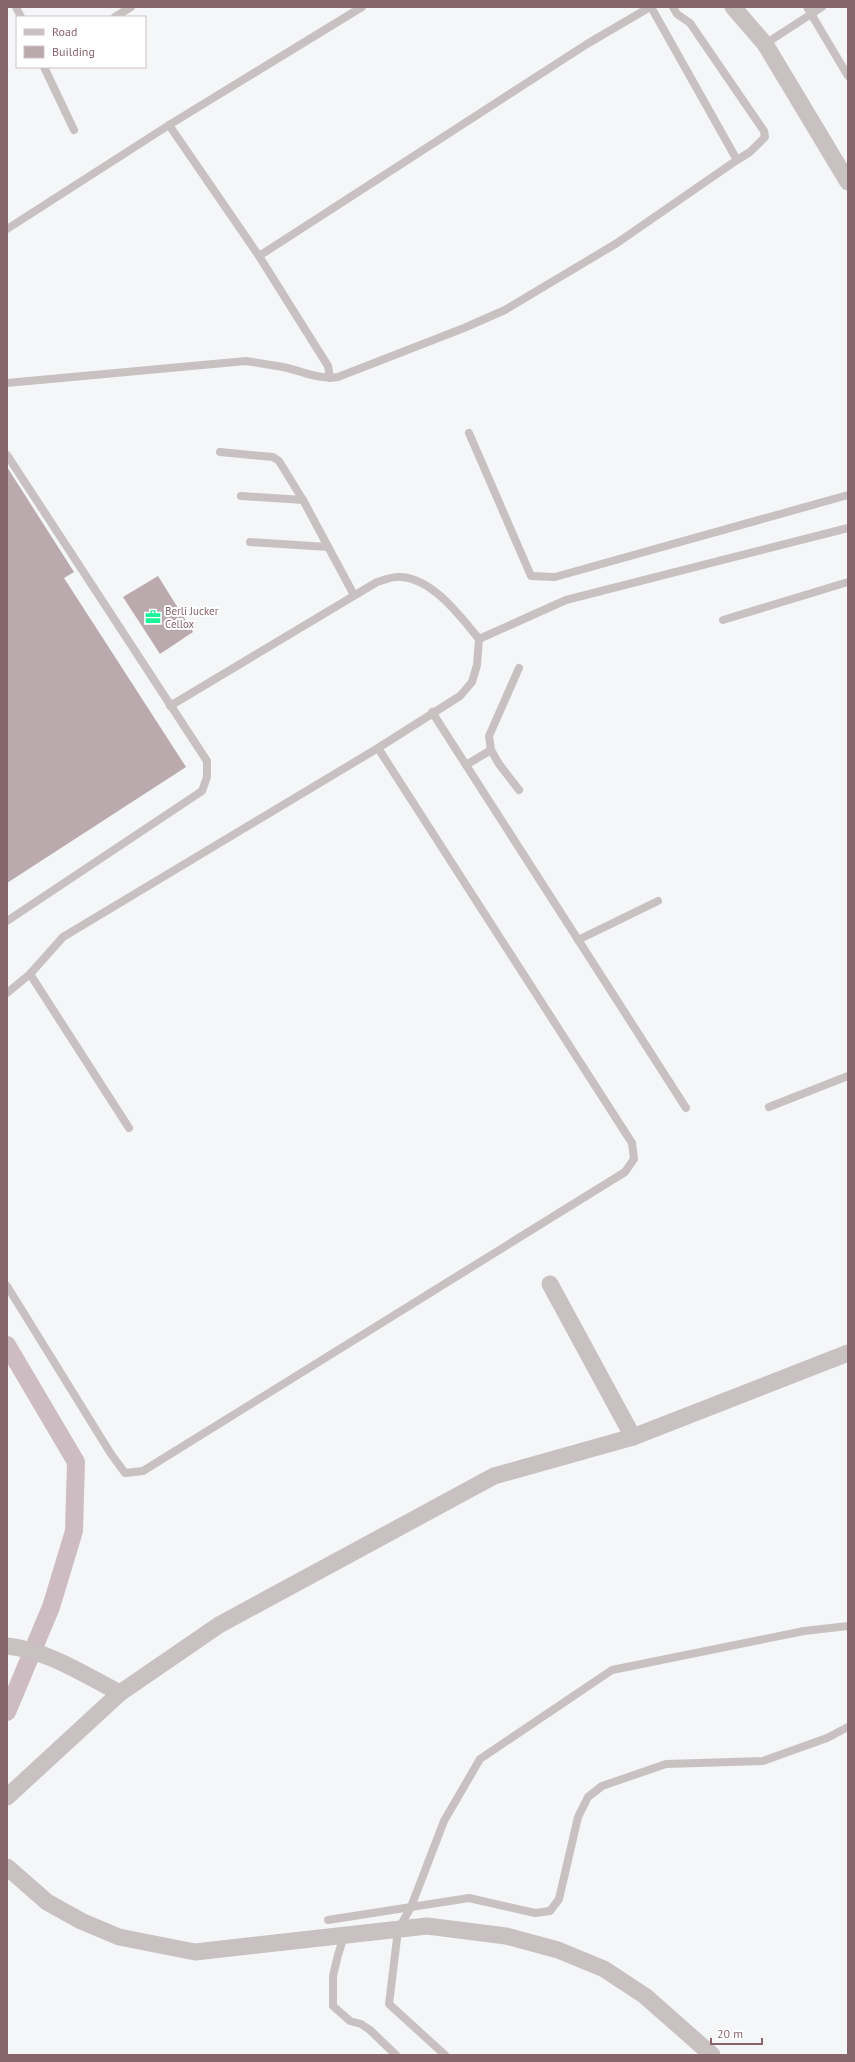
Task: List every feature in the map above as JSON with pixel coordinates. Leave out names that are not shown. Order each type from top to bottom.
[{"type":"street","points":[[733,7],[765,44],[848,182]]},
{"type":"street","points":[[550,1284],[633,1437]]},
{"type":"street","points":[[7,1797],[120,1693],[219,1625],[494,1476],[633,1437],[848,1353]]},
{"type":"street","points":[[7,1646],[24,1648],[55,1660],[120,1693]]},
{"type":"street","points":[[7,1867],[47,1902],[81,1921],[119,1937],[195,1952],[427,1926],[498,1935],[558,1950],[604,1969],[645,1996],[712,2055]]},
{"type":"lane","points":[[16,7],[20,16]]},
{"type":"lane","points":[[117,16],[131,7]]},
{"type":"lane","points":[[7,229],[169,125],[362,7]]},
{"type":"lane","points":[[259,256],[587,44],[650,7],[737,160]]},
{"type":"lane","points":[[7,383],[246,361],[330,378],[338,377],[420,346],[505,310],[617,243],[760,144],[765,137],[764,131],[690,23],[677,14],[672,7]]},
{"type":"lane","points":[[807,7],[848,76]]},
{"type":"lane","points":[[765,44],[822,7]]},
{"type":"lane","points":[[44,68],[74,130]]},
{"type":"lane","points":[[169,125],[259,256],[328,366],[330,378]]},
{"type":"lane","points":[[469,434],[531,576],[539,578],[554,577],[848,495]]},
{"type":"lane","points":[[220,452],[273,457],[279,461],[303,500],[354,595]]},
{"type":"lane","points":[[7,455],[207,761],[207,777],[202,791],[7,921]]},
{"type":"lane","points":[[241,496],[303,500]]},
{"type":"lane","points":[[479,638],[566,600],[848,528]]},
{"type":"lane","points":[[250,542],[328,547]]},
{"type":"lane","points":[[7,993],[30,974],[63,937],[378,748],[432,712],[460,696],[472,682],[477,665],[479,638],[454,608],[415,579],[400,577],[377,582],[170,706]]},
{"type":"lane","points":[[723,620],[848,582]]},
{"type":"lane","points":[[519,668],[489,736],[491,750],[498,764],[519,790]]},
{"type":"lane","points":[[432,712],[686,1108]]},
{"type":"lane","points":[[7,1286],[111,1454],[125,1473],[143,1471],[626,1172],[634,1159],[632,1143],[378,748]]},
{"type":"lane","points":[[466,765],[491,750]]},
{"type":"lane","points":[[578,940],[658,901]]},
{"type":"lane","points":[[30,974],[129,1128]]},
{"type":"lane","points":[[768,1107],[848,1076]]},
{"type":"lane","points":[[445,2055],[389,2004],[398,1930],[410,1908],[444,1821],[480,1759],[612,1670],[804,1631],[848,1626]]},
{"type":"lane","points":[[328,1920],[468,1898],[535,1913],[550,1911],[559,1899],[578,1817],[588,1796],[602,1786],[666,1764],[763,1760],[827,1738],[848,1728]]},
{"type":"lane","points":[[344,1936],[333,1976],[333,2006],[350,2021],[361,2024],[370,2030],[396,2055]]},
{"type":"building","points":[[7,467],[74,572],[64,578],[186,767],[7,883]]},
{"type":"building","points":[[158,576],[193,632],[160,654],[123,597]]},
{"type":"waterway","points":[[7,1345],[76,1462],[74,1531],[51,1607],[7,1712]]},
{"type":"place","name":"Berli Jucker Cellox","points":[[153,617]]}]
